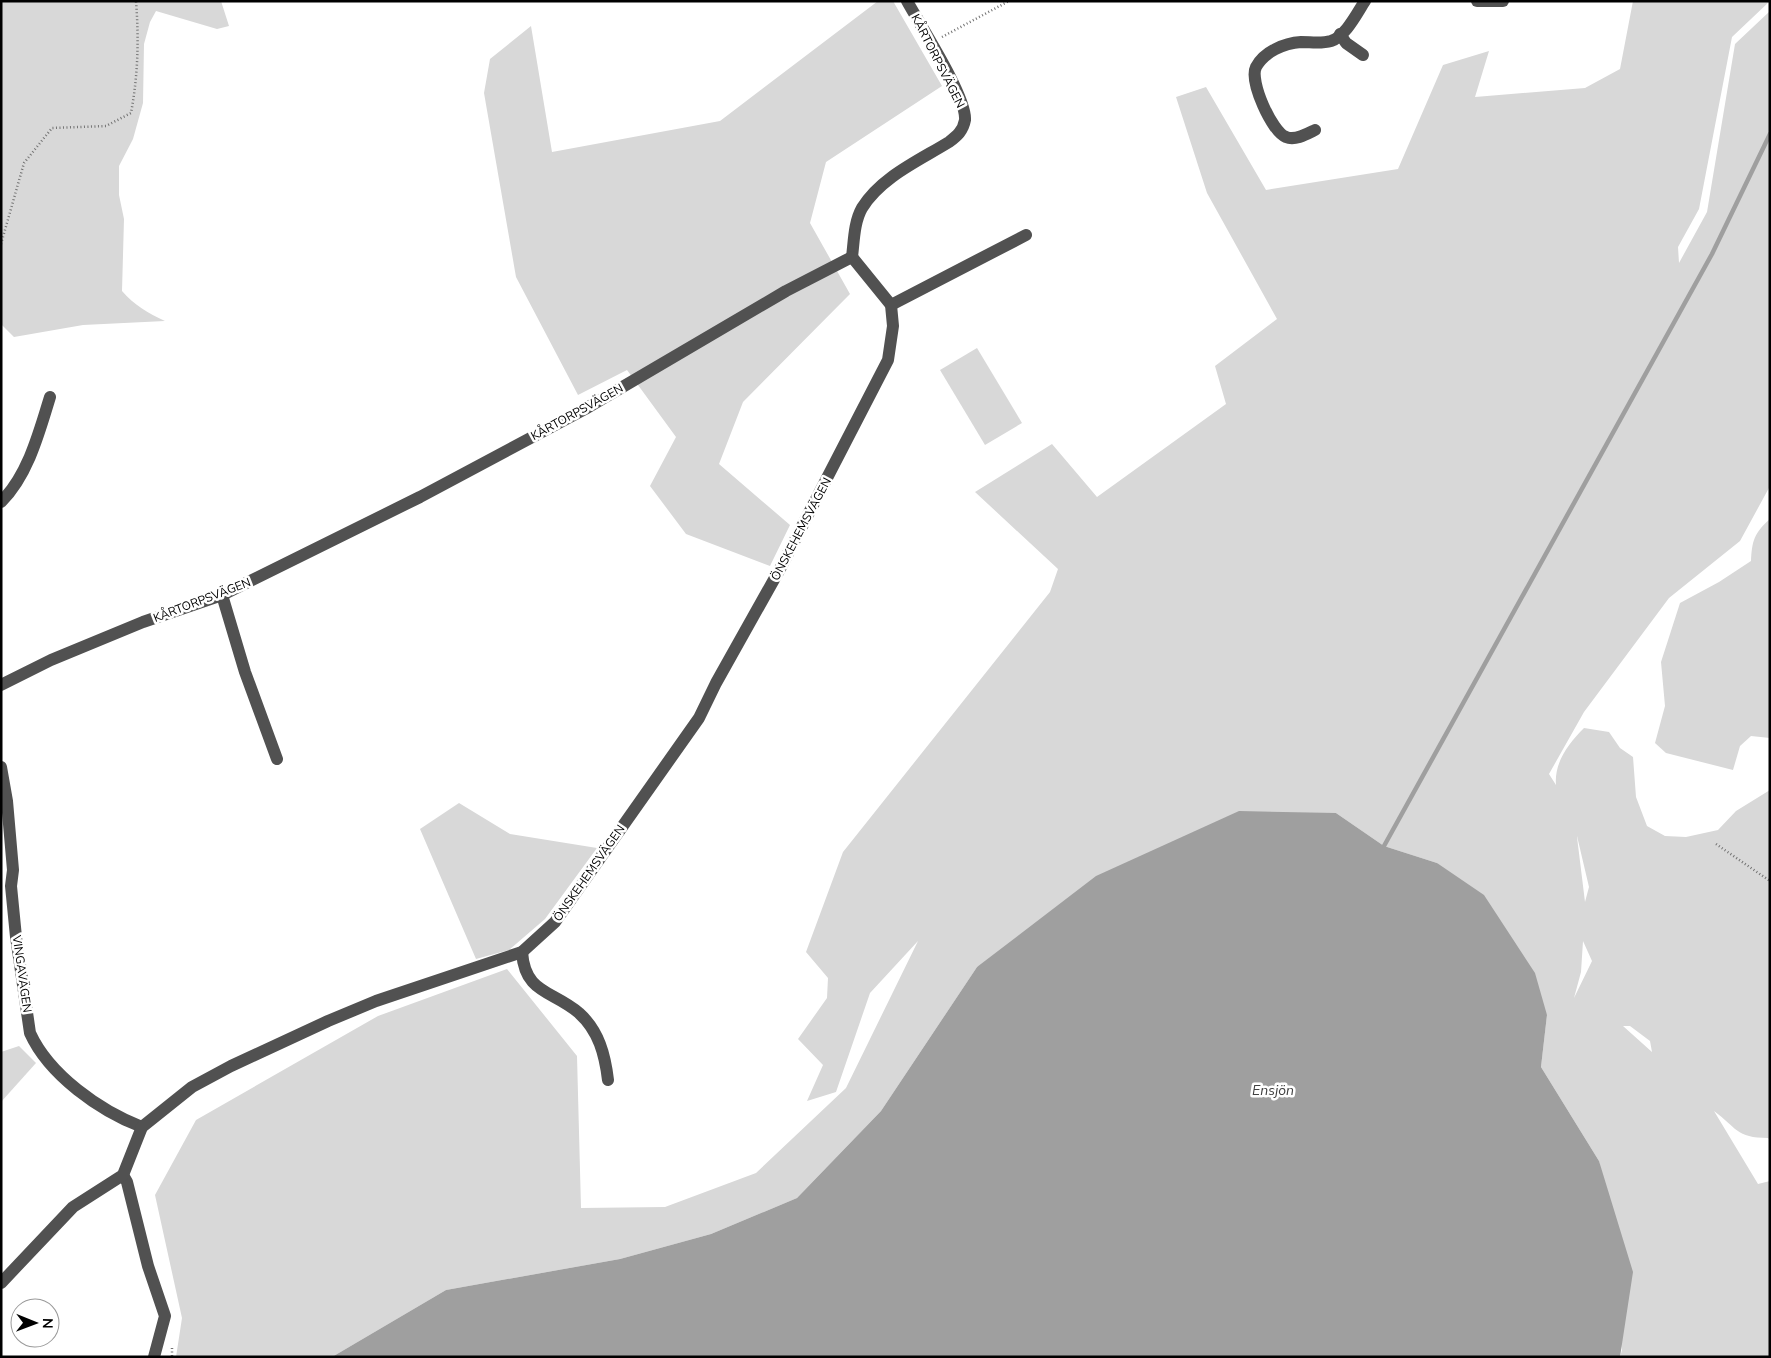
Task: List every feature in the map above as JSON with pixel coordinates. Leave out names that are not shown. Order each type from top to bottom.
[{"type":"street","name":"KÅRTORPSVÄGEN","points":[[1,684],[51,660],[143,622],[222,595],[412,501],[585,409],[786,291],[852,257],[856,225],[862,208],[879,188],[960,133],[964,122],[962,101],[907,1]]},
{"type":"street","points":[[1315,130],[1298,137],[1287,138],[1279,132],[1258,95],[1254,81],[1255,69],[1260,60],[1284,46],[1300,42],[1332,41],[1340,34],[1366,1]]},
{"type":"street","points":[[1477,1],[1503,1]]},
{"type":"street","points":[[1340,34],[1346,43],[1363,54]]},
{"type":"street","points":[[852,257],[891,305],[1026,235]]},
{"type":"street","name":"ÖNSKEHEMSVÄGEN","points":[[123,1175],[142,1127],[174,1100],[209,1077],[328,1021],[376,1001],[522,952],[555,922],[699,718],[716,683],[781,567],[888,360],[893,326],[891,305]]},
{"type":"street","points":[[1,502],[15,488],[50,397]]},
{"type":"street","points":[[222,595],[245,672],[277,759]]},
{"type":"street","name":"VINGAVÄGEN","points":[[1,766],[5,779],[9,821],[13,870],[11,886],[16,937],[30,1033],[37,1048],[46,1059],[75,1086],[104,1110],[142,1127]]},
{"type":"street","points":[[522,952],[528,977],[535,986],[568,1005],[589,1024],[605,1055],[608,1080]]},
{"type":"street","points":[[1,1283],[73,1207],[123,1175],[127,1182],[148,1266],[165,1316],[154,1357]]},
{"type":"path","points":[[1,244],[24,163],[52,128],[106,126],[131,113],[138,75],[139,36],[136,1]]},
{"type":"path","points":[[930,43],[1009,1]]},
{"type":"path","points":[[1716,844],[1770,881]]},
{"type":"shaded area","points":[[1,1],[221,1],[229,26],[217,29],[156,11],[150,22],[144,44],[143,103],[133,139],[119,166],[119,195],[124,219],[122,291],[142,308],[165,321],[83,325],[14,337],[1,324]]},
{"type":"shaded area","points":[[878,1],[893,1],[942,86],[826,162],[810,223],[850,294],[743,402],[719,464],[790,525],[770,566],[686,534],[650,486],[676,437],[627,370],[578,395],[516,277],[484,93],[490,59],[531,26],[552,152],[720,121]]},
{"type":"shaded area","points":[[1633,1],[1770,1],[1732,37],[1699,209],[1678,247],[1679,263],[1707,212],[1735,44],[1770,11],[1770,486],[1740,541],[1669,598],[1584,712],[1549,774],[1556,785],[1557,769],[1563,754],[1584,728],[1609,732],[1620,748],[1633,757],[1636,797],[1647,826],[1665,836],[1686,837],[1718,830],[1736,811],[1770,790],[1770,1140],[1768,1138],[1743,1134],[1714,1111],[1758,1184],[1770,1181],[1770,1357],[1620,1357],[1622,1350],[1599,1161],[1541,1067],[1547,1015],[1437,863],[1384,846],[1336,813],[977,967],[881,1111],[797,1198],[711,1234],[620,1259],[446,1290],[332,1357],[176,1357],[182,1318],[155,1195],[196,1120],[378,1016],[507,969],[577,1056],[581,1208],[665,1207],[756,1173],[846,1088],[918,941],[870,993],[836,1092],[807,1101],[823,1065],[798,1039],[827,998],[828,978],[806,952],[843,852],[1050,592],[1058,569],[975,492],[1052,444],[1097,497],[1226,404],[1215,366],[1277,319],[1207,193],[1176,97],[1206,87],[1266,190],[1398,169],[1443,65],[1489,51],[1475,97],[1585,88],[1620,69]],"holes":[[[1577,837],[1589,887],[1585,902]],[[1583,941],[1592,961],[1574,998],[1581,972]],[[1623,1026],[1630,1026],[1650,1041],[1652,1052]]]},
{"type":"shaded area","points":[[977,348],[1022,423],[985,445],[940,370]]},
{"type":"shaded area","points":[[1770,519],[1770,738],[1751,736],[1740,746],[1733,770],[1666,753],[1655,743],[1665,706],[1661,662],[1680,603],[1719,582],[1751,561],[1752,548],[1757,533]]},
{"type":"shaded area","points":[[459,803],[510,834],[597,848],[545,919],[509,950],[476,959],[420,829]]},
{"type":"shaded area","points":[[19,1046],[36,1063],[1,1102],[1,1052]]},
{"type":"water","name":"Ensjön","points":[[1239,811],[1336,813],[1384,846],[1437,863],[1484,895],[1535,973],[1547,1015],[1541,1067],[1599,1161],[1633,1272],[1620,1357],[332,1357],[446,1290],[620,1259],[711,1234],[797,1198],[881,1111],[977,967],[1096,876]]},
{"type":"waterway","points":[[1384,846],[1712,254],[1770,134]]}]
